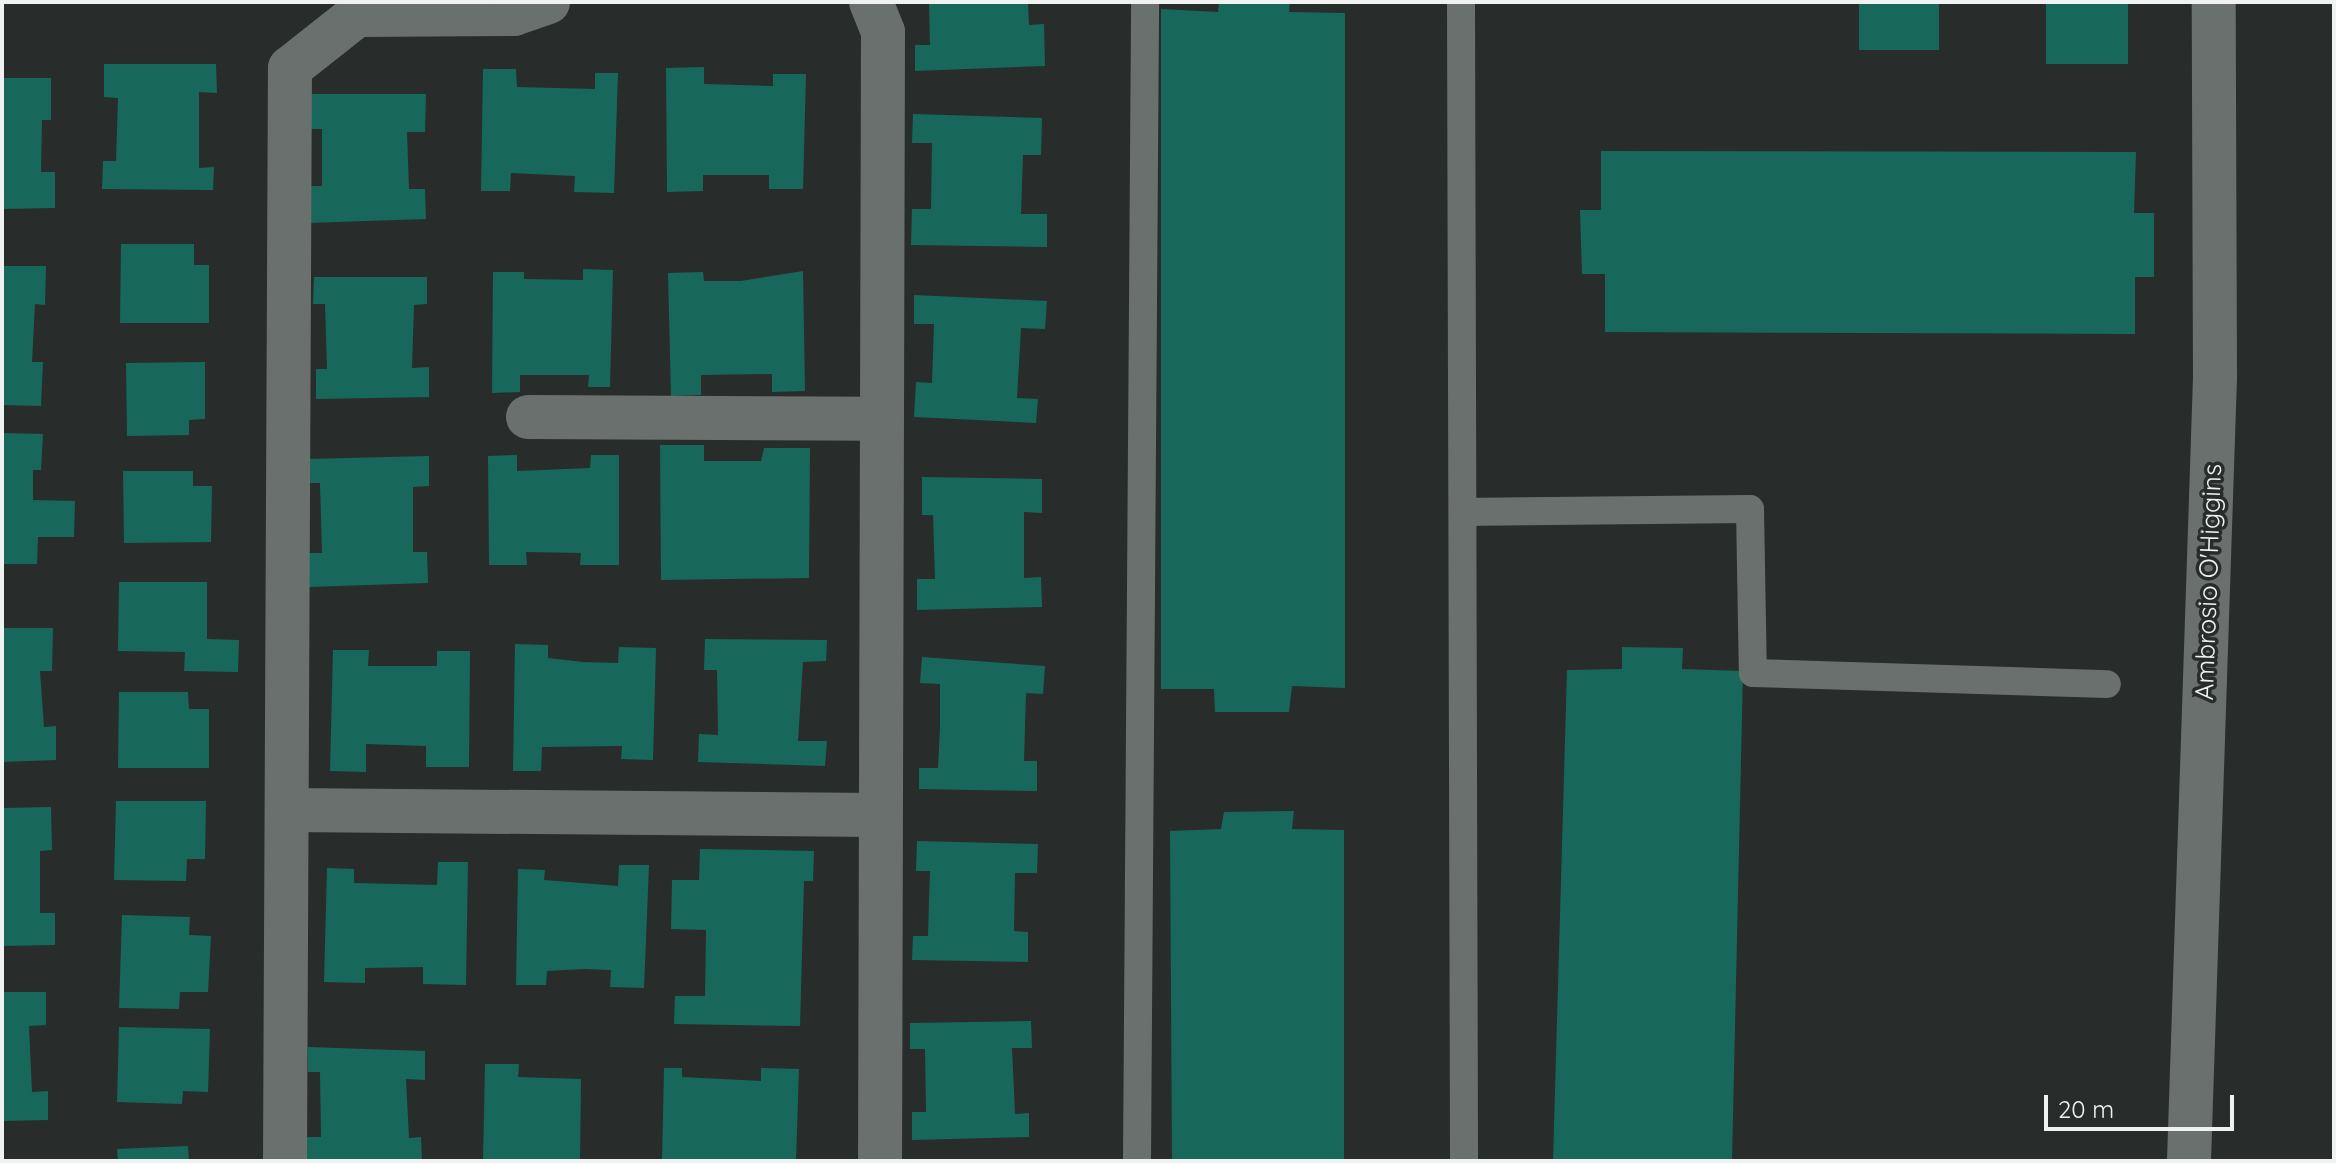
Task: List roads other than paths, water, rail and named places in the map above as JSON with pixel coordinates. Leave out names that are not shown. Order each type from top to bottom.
[{"type":"street","points":[[285,1161],[290,810],[290,68],[357,15],[514,14],[548,2]]},
{"type":"street","points":[[871,2],[883,32],[878,815],[880,1161]]},
{"type":"street","name":"Ambrosio O'Higgins","points":[[2189,1161],[2215,378],[2214,2]]},
{"type":"street","points":[[528,417],[880,419]]},
{"type":"street","points":[[290,810],[878,815]]},
{"type":"lane","points":[[1137,1161],[1145,2]]},
{"type":"lane","points":[[1461,2],[1464,1161]]},
{"type":"lane","points":[[1463,512],[1750,509],[1753,673],[2107,684]]}]
